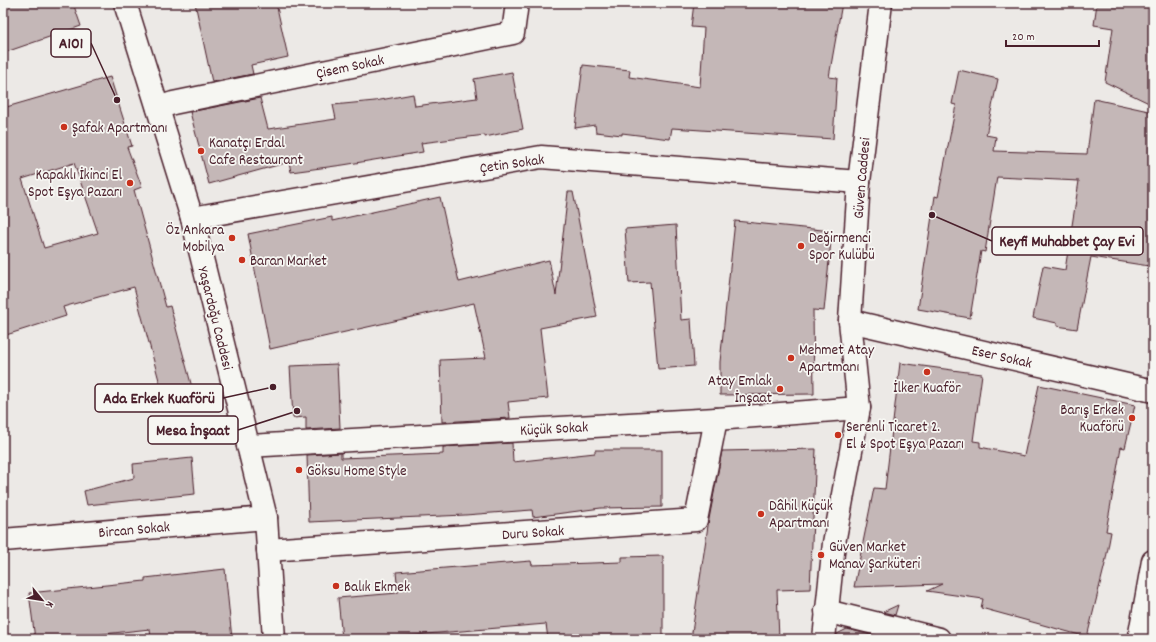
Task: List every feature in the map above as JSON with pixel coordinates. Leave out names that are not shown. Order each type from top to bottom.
[{"type":"street","name":"Yaşardoğu Caddesi","points":[[125,3],[192,218],[266,518],[274,639]]},
{"type":"street","name":"Çisem Sokak","points":[[158,108],[173,103],[513,33],[517,3]]},
{"type":"street","name":"Güven Caddesi","points":[[824,639],[834,543],[859,408],[850,321],[859,182],[881,3]]},
{"type":"street","name":"Çetin Sokak","points":[[192,218],[541,156],[859,182]]},
{"type":"street","name":"Eser Sokak","points":[[850,321],[1153,391]]},
{"type":"street","name":"Küçük Sokak","points":[[248,446],[716,419],[859,408]]},
{"type":"street","name":"Duru Sokak","points":[[268,550],[696,520],[716,419]]},
{"type":"street","name":"Bircan Sokak","points":[[3,540],[266,518]]},
{"type":"street","points":[[1139,639],[1153,561]]},
{"type":"street","points":[[826,610],[939,639]]},
{"type":"building","points":[[3,3],[73,3],[81,26],[3,53]]},
{"type":"building","points":[[195,3],[276,3],[288,57],[251,65],[253,74],[212,82]]},
{"type":"building","points":[[694,3],[842,3],[829,77],[837,78],[833,139],[672,128],[670,139],[622,133],[622,135],[596,132],[595,125],[575,128],[583,65],[630,70],[629,77],[700,87],[704,28],[691,27]]},
{"type":"building","points":[[1097,3],[1153,3],[1153,105],[1105,82],[1113,28],[1094,25]]},
{"type":"building","points":[[959,70],[998,79],[986,135],[996,137],[994,151],[1087,154],[1094,99],[1153,112],[1153,239],[1149,266],[1091,257],[1077,329],[1057,326],[1057,323],[1033,318],[1043,266],[1065,270],[1079,181],[997,177],[985,252],[981,251],[970,318],[918,309],[935,196],[938,197],[956,105],[952,104]]},
{"type":"building","points":[[512,72],[523,129],[485,137],[485,135],[421,143],[423,152],[343,165],[291,172],[289,162],[209,184],[190,112],[260,98],[268,129],[336,119],[333,105],[375,101],[413,94],[415,106],[477,98],[474,79]]},
{"type":"building","points":[[110,77],[132,146],[127,147],[142,187],[134,190],[166,307],[170,306],[193,391],[164,399],[134,287],[63,307],[66,316],[3,336],[3,108]],"holes":[[[74,163],[98,233],[44,248],[22,179]]]},
{"type":"building","points":[[568,192],[573,192],[597,317],[540,328],[548,398],[508,402],[510,418],[442,422],[440,360],[486,358],[474,303],[270,349],[248,234],[332,217],[332,221],[440,197],[459,282],[549,260],[556,295]]},
{"type":"building","points":[[735,221],[832,231],[824,311],[813,310],[814,394],[720,395],[720,362]]},
{"type":"building","points":[[676,225],[681,320],[691,319],[694,366],[658,369],[650,282],[629,283],[625,229]]},
{"type":"building","points":[[900,363],[982,374],[973,441],[980,442],[980,447],[1024,456],[1039,385],[1135,405],[1125,448],[1121,447],[1106,531],[1111,532],[1105,564],[1087,637],[981,608],[983,599],[927,591],[942,584],[854,587],[874,488],[885,489]]},
{"type":"building","points":[[337,364],[340,428],[306,430],[306,417],[293,418],[290,366]]},
{"type":"building","points":[[512,443],[513,462],[595,453],[595,450],[662,450],[662,507],[601,508],[533,517],[532,510],[465,515],[309,522],[307,455],[341,453],[341,458],[443,454],[443,447]]},
{"type":"building","name":"Dâhil Küçük Apartmanı","points":[[816,449],[810,589],[777,590],[779,639],[691,639],[709,519],[722,451]]},
{"type":"building","points":[[192,458],[195,494],[87,505],[84,491],[134,478],[133,464]]},
{"type":"building","points":[[663,556],[663,639],[548,639],[546,624],[390,637],[390,639],[342,639],[338,598],[398,593],[396,572],[531,561],[532,565],[622,562],[622,557]]},
{"type":"building","points":[[225,569],[232,639],[151,639],[150,629],[58,639],[35,639],[29,593],[145,581],[145,578]]},
{"type":"building","points":[[898,605],[895,615],[883,612]]},
{"type":"building","points":[[847,629],[887,639],[837,639],[837,634]]},
{"type":"place","name":"A101","points":[[117,100]]},
{"type":"place","name":"Şafak Apartmanı","points":[[64,127]]},
{"type":"place","name":"Kanatçı Erdal Cafe Restaurant","points":[[201,151]]},
{"type":"place","name":"Kapaklı İkinci El Spot Eşya Pazarı","points":[[130,183]]},
{"type":"place","name":"Keyfi Muhabbet Çay Evi","points":[[932,215]]},
{"type":"place","name":"Öz Ankara Mobilya","points":[[232,238]]},
{"type":"place","name":"Değirmenci Spor Kulübü","points":[[801,246]]},
{"type":"place","name":"Baran Market","points":[[242,260]]},
{"type":"place","name":"Mehmet Atay Apartmanı","points":[[791,358]]},
{"type":"place","name":"İlker Kuaför","points":[[927,372]]},
{"type":"place","name":"Ada Erkek Kuaförü","points":[[273,387]]},
{"type":"place","name":"Atay Emlak İnşaat","points":[[780,389]]},
{"type":"place","name":"Mesa İnşaat","points":[[297,411]]},
{"type":"place","name":"Barış Erkek Kuaförü","points":[[1132,418]]},
{"type":"place","name":"Serenli Ticaret 2. El & Spot Eşya Pazarı","points":[[838,435]]},
{"type":"place","name":"Göksu Home Style","points":[[299,470]]},
{"type":"place","name":"Dâhil Küçük Apartmanı","points":[[761,514]]},
{"type":"place","name":"Güven Market Manav Şarküteri","points":[[821,555]]},
{"type":"place","name":"Balık Ekmek","points":[[336,586]]}]
